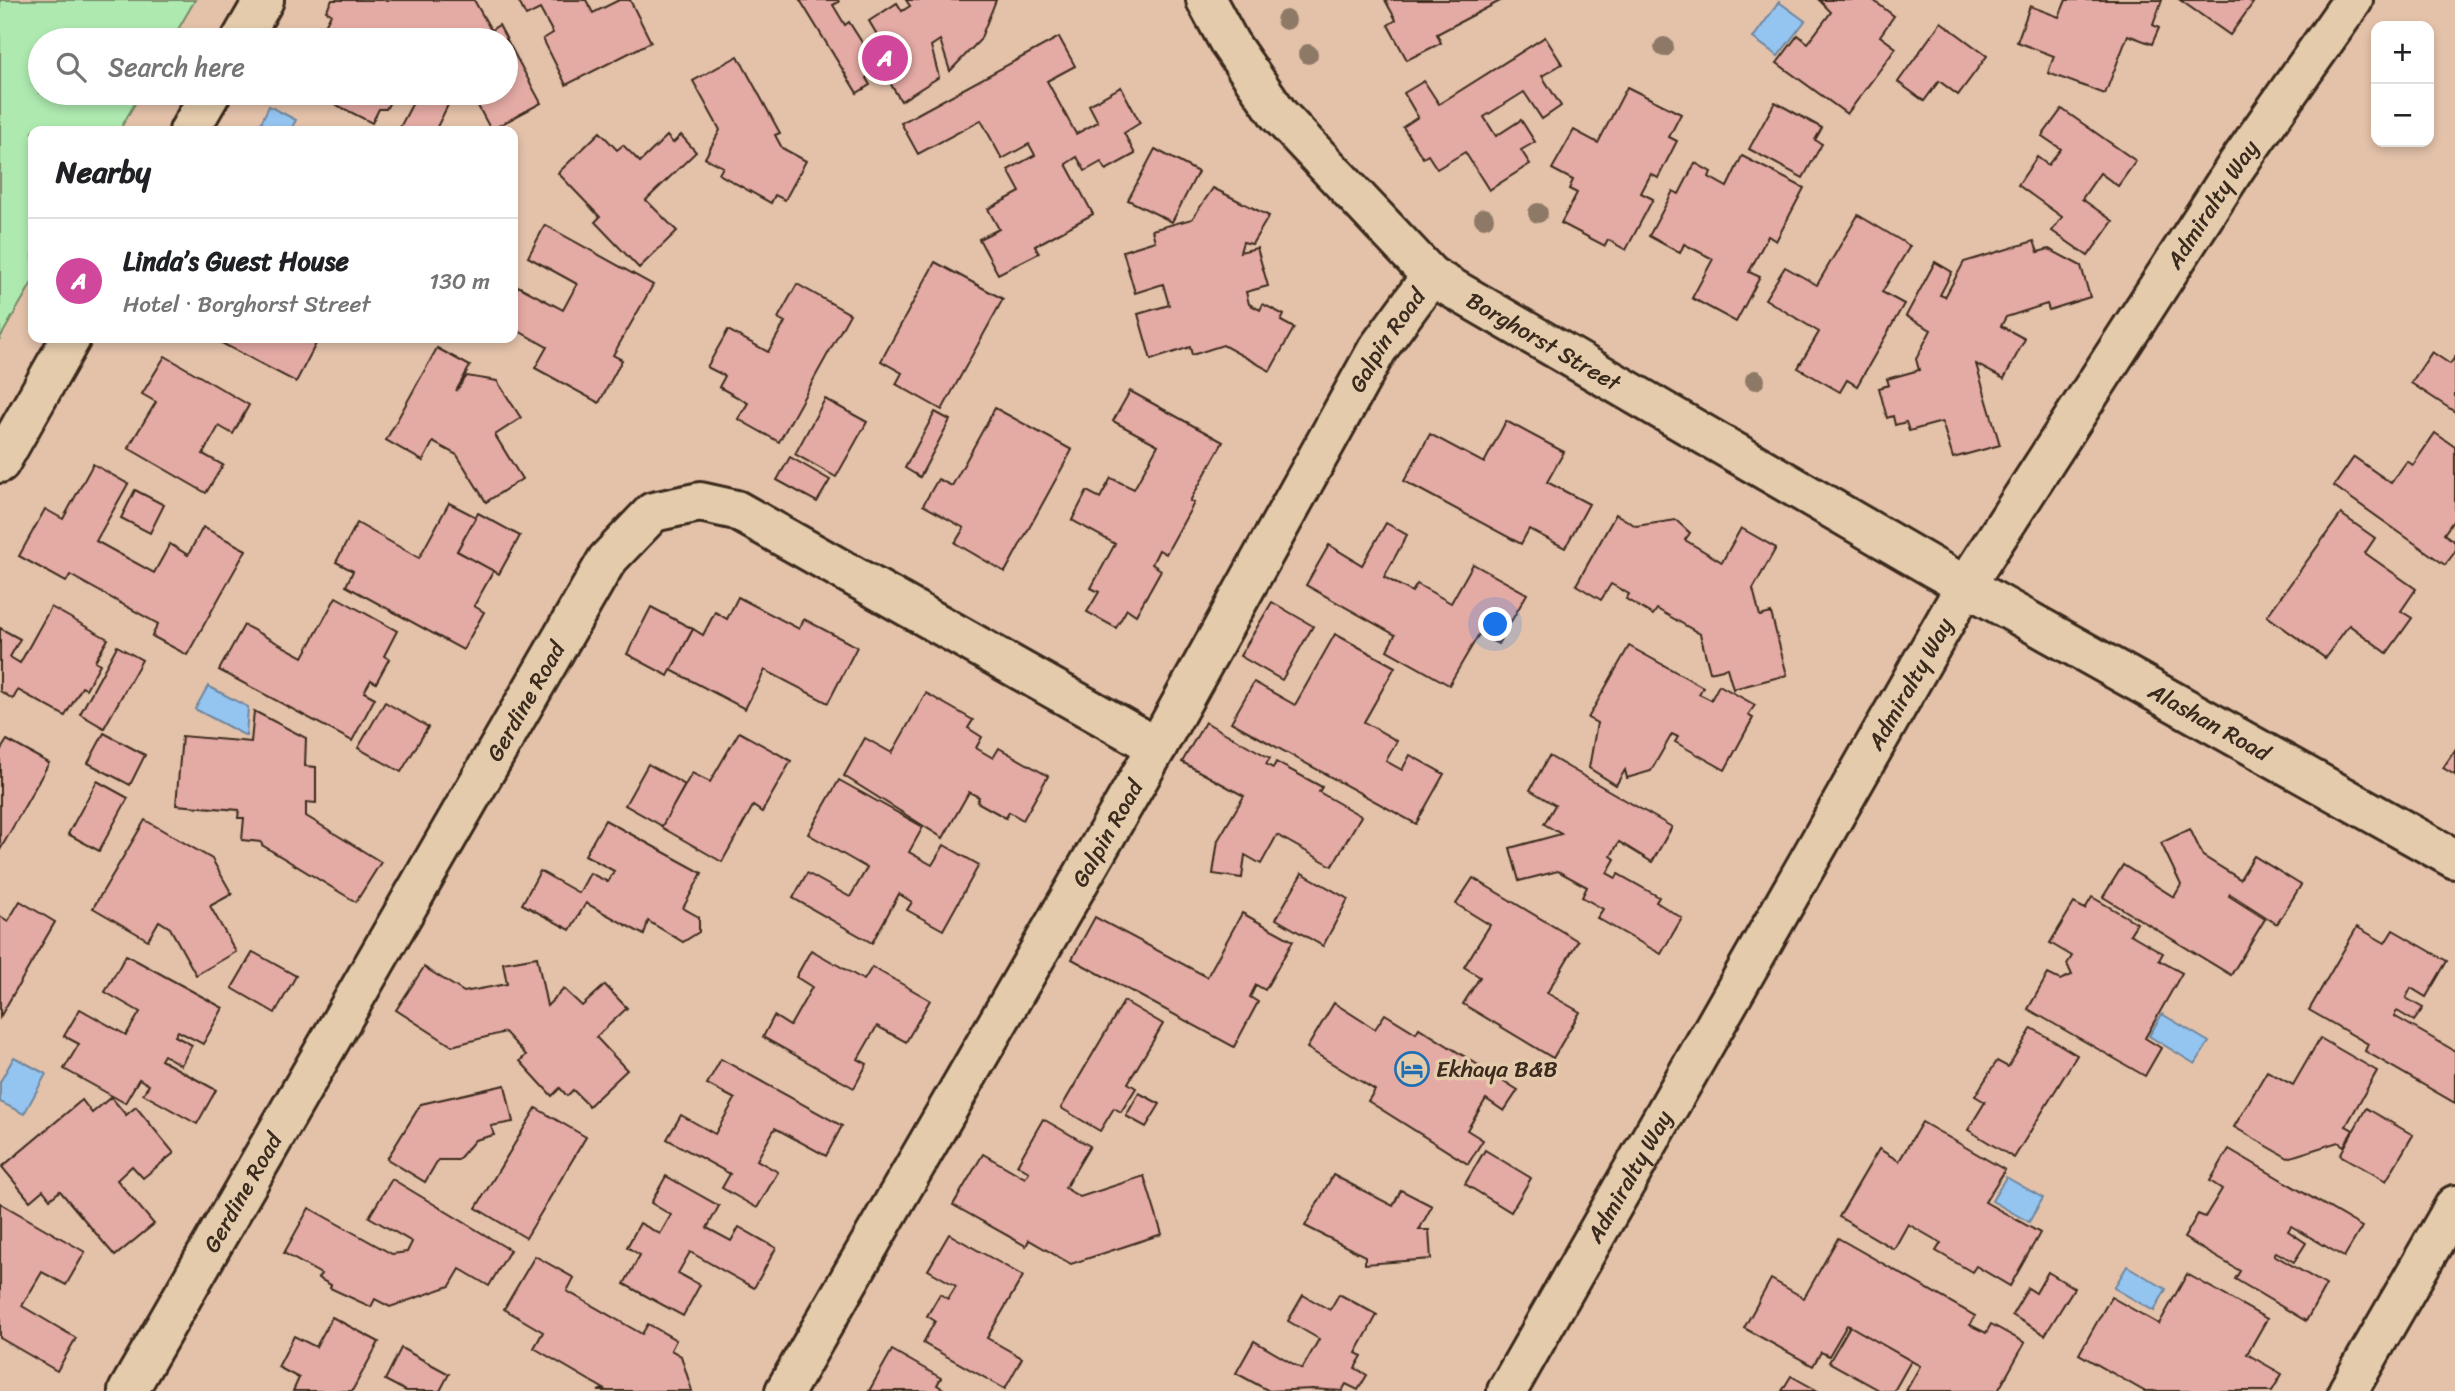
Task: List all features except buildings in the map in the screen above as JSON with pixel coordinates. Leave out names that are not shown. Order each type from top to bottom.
[{"type":"street","points":[[248,28],[264,0]]},
{"type":"street","name":"Borghorst Street","points":[[1206,0],[1230,44],[1279,115],[1431,276],[1966,585]]},
{"type":"street","name":"Admiralty Way","points":[[1507,1391],[1966,585],[2237,165],[2353,0]]},
{"type":"street","points":[[192,126],[204,105]]},
{"type":"street","name":"Galpin Road","points":[[785,1391],[1157,747],[1377,349],[1431,276]]},
{"type":"street","points":[[0,463],[69,343]]},
{"type":"street","name":"Gerdine Road","points":[[128,1391],[607,560],[653,512],[699,502],[736,510],[1157,747]]},
{"type":"street","name":"Alashan Road","points":[[1966,585],[2455,859]]},
{"type":"street","points":[[2348,1391],[2455,1205]]},
{"type":"green space","points":[[0,0],[195,0],[179,28],[28,28],[28,105],[134,105],[122,126],[28,126],[28,290],[0,338]]},
{"type":"water","points":[[1779,2],[1805,21],[1778,56],[1753,38]]},
{"type":"water","points":[[269,106],[296,120],[293,126],[259,126]]},
{"type":"water","points":[[208,686],[248,707],[246,736],[195,709]]},
{"type":"water","points":[[2162,1014],[2209,1042],[2195,1064],[2149,1036]]},
{"type":"water","points":[[14,1057],[46,1074],[24,1114],[0,1102],[0,1082]]},
{"type":"water","points":[[2006,1177],[2043,1198],[2029,1222],[1992,1201]]},
{"type":"water","points":[[2127,1266],[2166,1289],[2154,1311],[2114,1288]]},
{"type":"place","name":"Linda’s Guest House","points":[[885,58]]},
{"type":"place","name":"Ekhaya B&B","points":[[1412,1069]]}]
